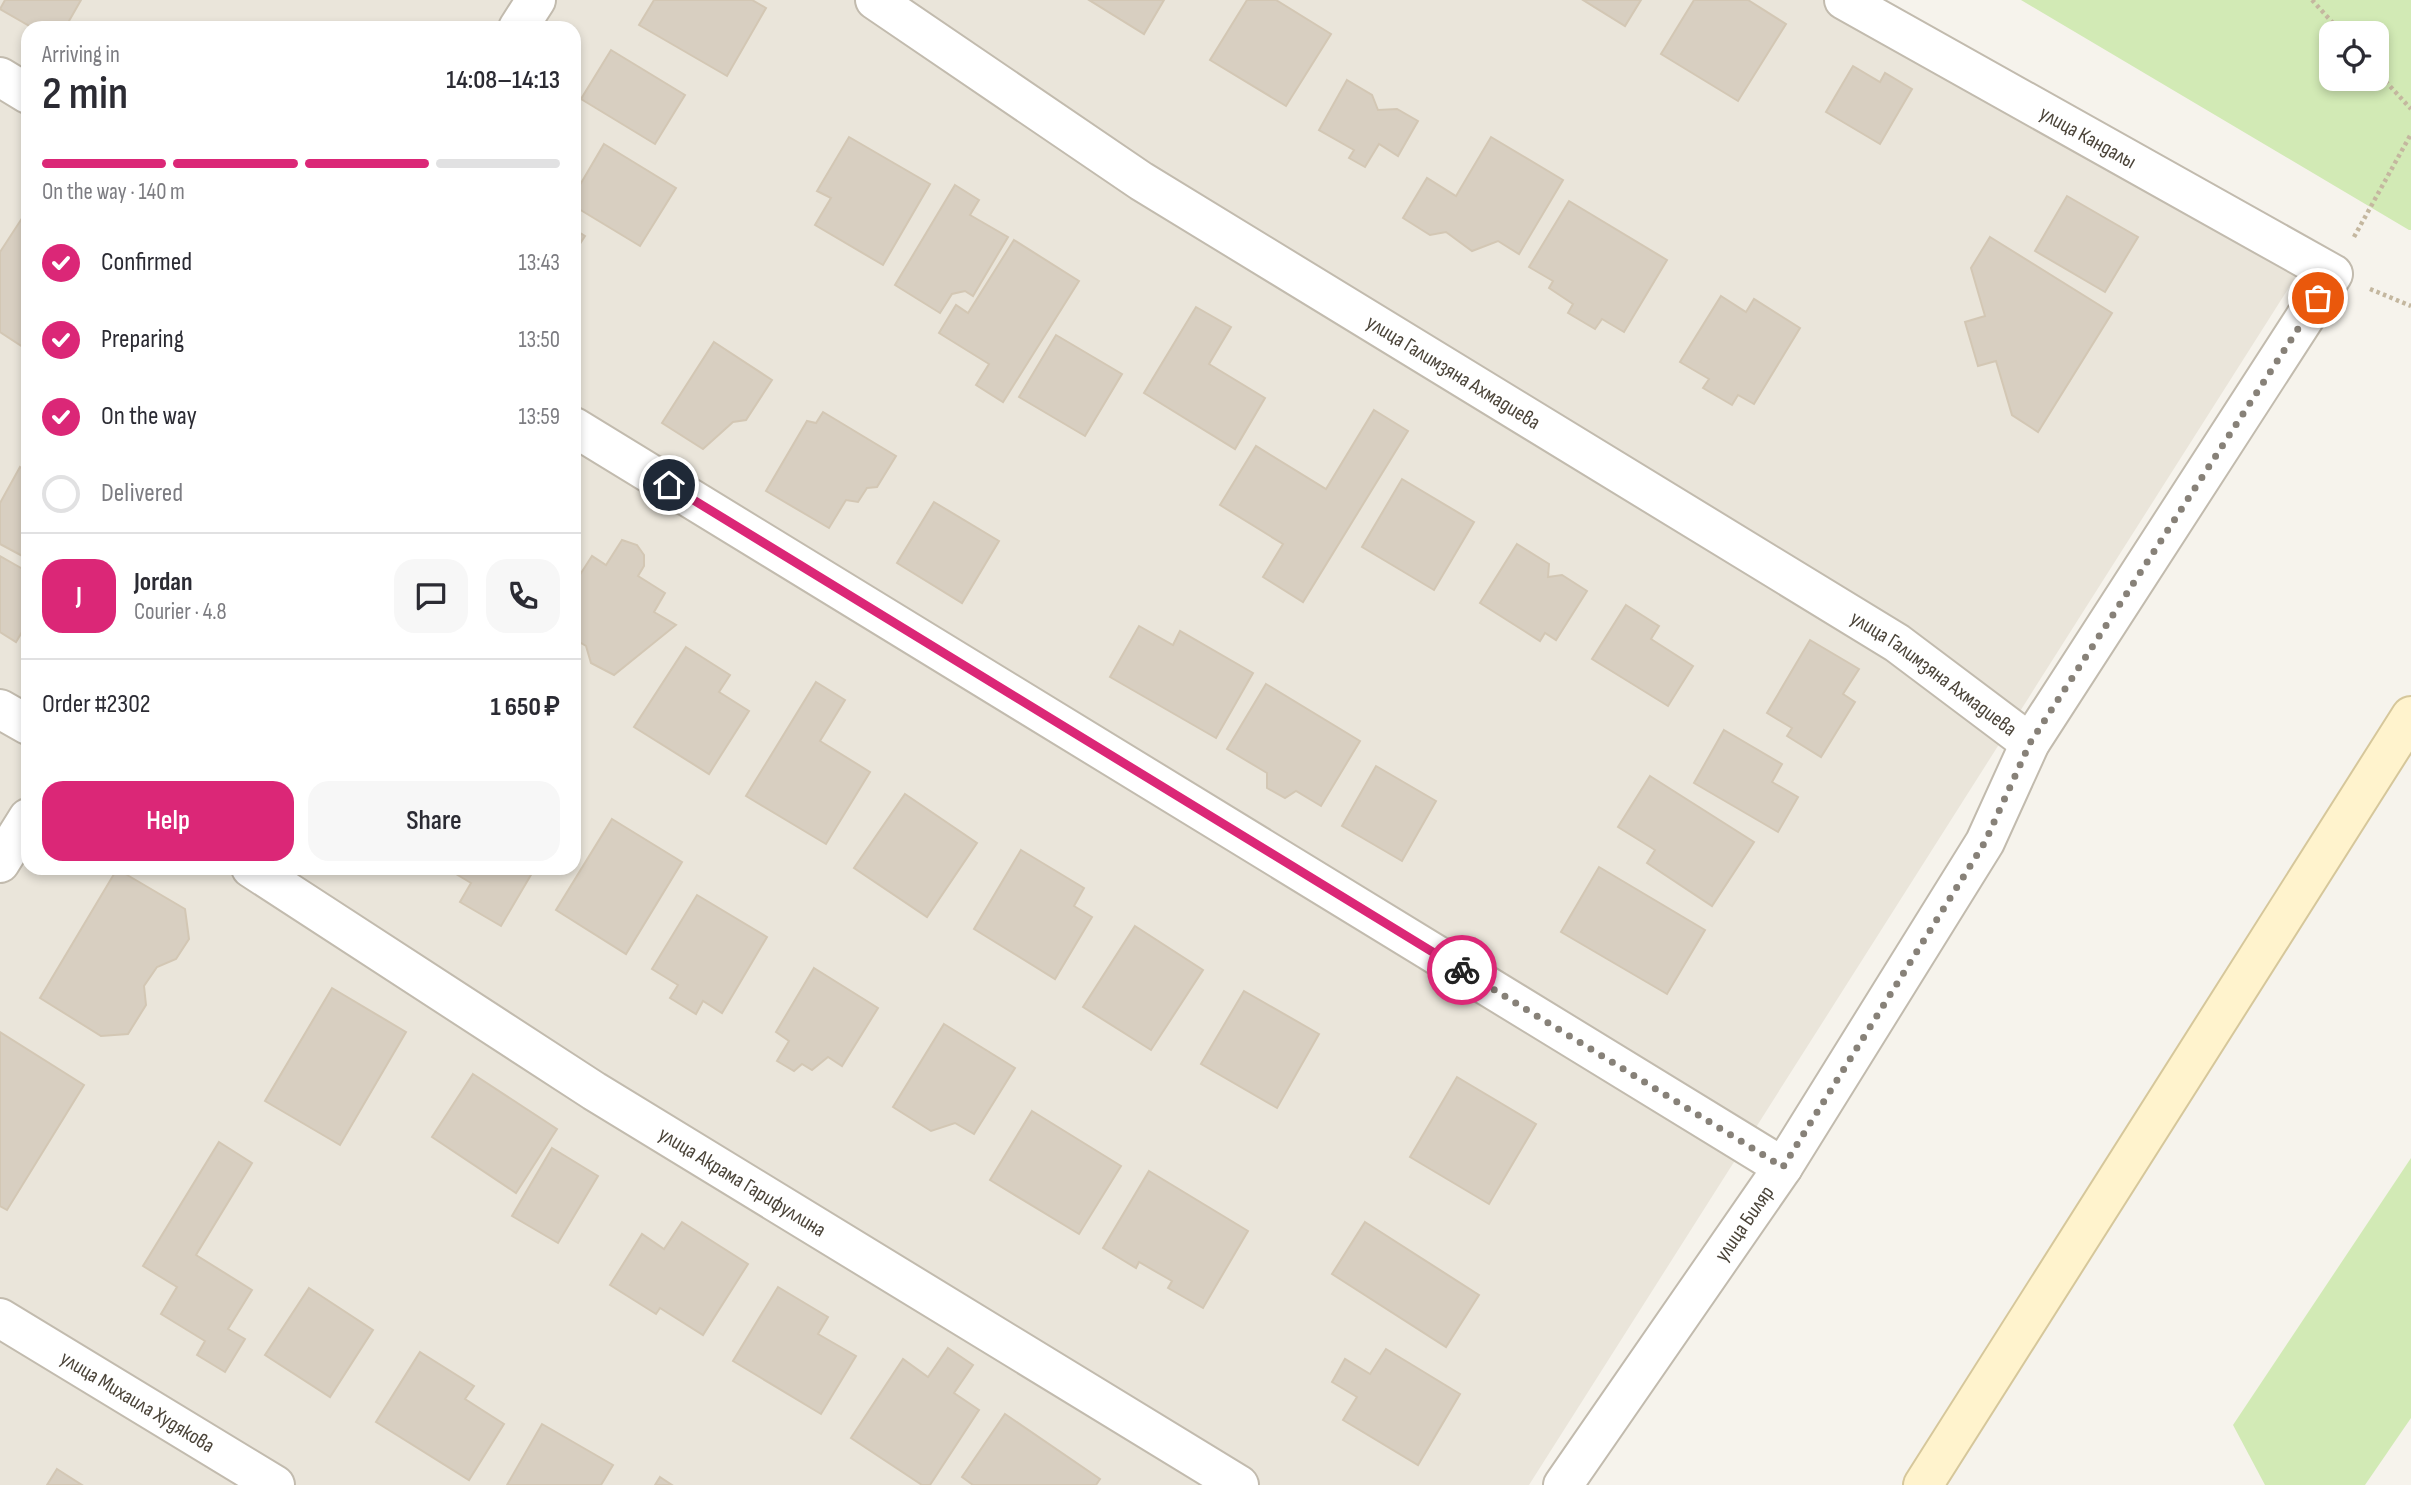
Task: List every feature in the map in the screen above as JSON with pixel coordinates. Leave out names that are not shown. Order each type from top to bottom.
[{"type":"main road","points":[[1923,1485],[2411,716]]},
{"type":"street","points":[[522,21],[536,0]]},
{"type":"street","name":"улица Галимзяна Ахмадиева","points":[[875,0],[1141,181],[1897,643],[2030,743]]},
{"type":"street","name":"улица Кандалы","points":[[1844,0],[2333,274]]},
{"type":"street","points":[[0,77],[21,90]]},
{"type":"street","name":"улица Биляр","points":[[1563,1485],[1783,1167],[1985,842],[2030,743],[2333,274]]},
{"type":"street","points":[[581,431],[1783,1167]]},
{"type":"street","points":[[0,709],[21,721]]},
{"type":"street","points":[[0,863],[21,829]]},
{"type":"street","name":"улица Акрама Гарифуллина","points":[[262,875],[594,1091],[1239,1485]]},
{"type":"street","name":"улица Михаила Худякова","points":[[0,1318],[234,1474],[275,1485]]},
{"type":"path","points":[[2312,0],[2331,21]]},
{"type":"path","points":[[2389,85],[2411,109]]},
{"type":"path","points":[[2333,274],[2411,134]]},
{"type":"shaded area","points":[[0,0],[1860,0],[2300,270],[1529,1485],[0,1485]]},
{"type":"green space","points":[[2021,0],[2411,0],[2409,230]]},
{"type":"green space","points":[[2411,1158],[2411,1418],[2365,1485],[2265,1485],[2233,1425]]},
{"type":"building","points":[[5,0],[81,0],[69,21],[21,21],[0,9]]},
{"type":"building","points":[[654,0],[752,0],[766,8],[727,76],[639,25]]},
{"type":"building","points":[[1089,0],[1164,0],[1144,34]]},
{"type":"building","points":[[1247,0],[1276,0],[1331,34],[1286,106],[1210,60]]},
{"type":"building","points":[[1583,0],[1641,0],[1625,26]]},
{"type":"building","points":[[1694,0],[1748,0],[1786,24],[1738,101],[1661,54]]},
{"type":"building","points":[[611,50],[685,95],[655,144],[581,99]]},
{"type":"building","points":[[1853,66],[1880,82],[1885,73],[1912,89],[1880,144],[1826,112]]},
{"type":"building","points":[[1347,80],[1372,95],[1378,110],[1397,109],[1418,121],[1398,156],[1379,144],[1365,167],[1349,158],[1354,150],[1319,130]]},
{"type":"building","points":[[849,137],[930,184],[883,265],[815,225],[831,198],[817,191]]},
{"type":"building","points":[[1491,137],[1563,180],[1519,254],[1498,241],[1472,251],[1446,232],[1430,235],[1403,218],[1427,178],[1456,196]]},
{"type":"building","points":[[604,144],[676,188],[640,246],[581,210],[581,183]]},
{"type":"building","points":[[955,185],[979,200],[970,215],[1008,237],[973,296],[965,291],[952,294],[940,313],[895,285]]},
{"type":"building","points":[[2067,196],[2138,237],[2105,292],[2035,251]]},
{"type":"building","points":[[1569,201],[1667,260],[1624,332],[1602,319],[1595,329],[1568,313],[1573,304],[1549,288],[1553,281],[1529,267]]},
{"type":"building","points":[[21,220],[21,346],[0,332],[0,252]]},
{"type":"building","points":[[1990,237],[2112,313],[2038,432],[2012,415],[1996,361],[1978,366],[1965,322],[1985,316],[1971,268]]},
{"type":"building","points":[[1014,240],[1079,281],[1003,402],[976,385],[989,364],[939,333],[956,305],[968,313]]},
{"type":"building","points":[[1721,296],[1746,312],[1754,299],[1800,328],[1754,404],[1738,395],[1732,405],[1703,388],[1709,379],[1680,362]]},
{"type":"building","points":[[1196,307],[1231,327],[1209,364],[1265,398],[1235,449],[1144,393]]},
{"type":"building","points":[[1056,335],[1122,374],[1085,436],[1019,397]]},
{"type":"building","points":[[714,342],[772,380],[746,420],[733,422],[703,449],[662,423]]},
{"type":"building","points":[[1374,410],[1408,431],[1303,602],[1263,577],[1283,544],[1220,505],[1256,446],[1326,489]]},
{"type":"building","points":[[823,412],[896,456],[877,487],[867,488],[858,502],[846,500],[829,528],[766,491],[807,421],[816,423]]},
{"type":"building","points":[[20,467],[21,555],[0,544],[0,503]]},
{"type":"building","points":[[1402,479],[1474,522],[1434,590],[1362,547]]},
{"type":"building","points":[[934,502],[999,541],[962,603],[897,563]]},
{"type":"building","points":[[622,540],[637,545],[644,555],[644,566],[638,576],[665,593],[654,612],[676,625],[614,675],[591,663],[586,646],[581,643],[581,573],[592,556],[606,565]]},
{"type":"building","points":[[1517,544],[1549,564],[1548,577],[1562,575],[1587,591],[1556,640],[1545,633],[1540,641],[1480,603]]},
{"type":"building","points":[[0,556],[21,568],[21,634],[16,642],[0,632]]},
{"type":"building","points":[[1626,605],[1659,626],[1651,639],[1693,666],[1668,706],[1592,659]]},
{"type":"building","points":[[1139,626],[1173,645],[1180,631],[1253,673],[1216,738],[1110,677]]},
{"type":"building","points":[[1810,640],[1859,669],[1843,694],[1855,702],[1821,757],[1787,736],[1792,728],[1767,713]]},
{"type":"building","points":[[686,647],[730,675],[719,692],[749,711],[709,774],[634,727]]},
{"type":"building","points":[[816,682],[845,700],[820,741],[870,772],[826,844],[746,796]]},
{"type":"building","points":[[1266,684],[1360,741],[1321,806],[1296,791],[1285,798],[1267,788],[1267,773],[1227,749]]},
{"type":"building","points":[[1724,730],[1782,764],[1772,782],[1798,797],[1778,832],[1694,783]]},
{"type":"building","points":[[1376,766],[1436,801],[1402,861],[1342,826]]},
{"type":"building","points":[[1650,776],[1754,842],[1712,906],[1647,863],[1655,850],[1618,827]]},
{"type":"building","points":[[905,794],[977,843],[927,917],[854,868]]},
{"type":"building","points":[[612,819],[682,862],[626,954],[556,910],[578,875],[581,875],[581,869]]},
{"type":"building","points":[[1021,850],[1084,888],[1074,906],[1092,917],[1055,979],[974,929]]},
{"type":"building","points":[[1599,867],[1705,930],[1667,994],[1561,932]]},
{"type":"building","points":[[113,875],[127,875],[185,909],[189,939],[176,959],[157,967],[144,986],[146,1005],[128,1034],[101,1036],[40,998]]},
{"type":"building","points":[[458,875],[531,875],[501,926],[460,902],[471,883]]},
{"type":"building","points":[[697,895],[767,937],[722,1013],[703,1001],[696,1014],[670,998],[678,985],[652,969]]},
{"type":"building","points":[[1135,926],[1203,970],[1151,1050],[1083,1007]]},
{"type":"building","points":[[814,968],[878,1008],[842,1066],[828,1057],[812,1070],[802,1064],[794,1071],[777,1061],[789,1041],[776,1032]]},
{"type":"building","points":[[332,988],[406,1032],[340,1145],[265,1101]]},
{"type":"building","points":[[1244,991],[1319,1034],[1277,1108],[1201,1064]]},
{"type":"building","points":[[944,1024],[1015,1068],[974,1134],[955,1123],[931,1131],[893,1107]]},
{"type":"building","points":[[0,1032],[84,1085],[7,1210],[0,1206]]},
{"type":"building","points":[[473,1074],[557,1129],[516,1193],[432,1137]]},
{"type":"building","points":[[1457,1077],[1536,1124],[1489,1204],[1410,1157]]},
{"type":"building","points":[[1032,1111],[1121,1166],[1079,1234],[990,1180]]},
{"type":"building","points":[[219,1142],[252,1163],[196,1255],[252,1290],[228,1329],[245,1339],[225,1372],[197,1355],[205,1341],[161,1314],[177,1287],[143,1266]]},
{"type":"building","points":[[552,1148],[598,1176],[558,1243],[512,1216]]},
{"type":"building","points":[[1149,1171],[1248,1231],[1203,1308],[1168,1288],[1172,1281],[1139,1262],[1136,1268],[1103,1248]]},
{"type":"building","points":[[682,1222],[748,1264],[703,1335],[660,1308],[656,1314],[610,1285],[642,1234],[664,1249]]},
{"type":"building","points":[[1365,1222],[1479,1295],[1446,1347],[1332,1274]]},
{"type":"building","points":[[778,1287],[828,1317],[818,1334],[856,1356],[821,1414],[733,1361]]},
{"type":"building","points":[[309,1288],[373,1330],[330,1397],[265,1355]]},
{"type":"building","points":[[948,1348],[973,1365],[954,1393],[979,1410],[930,1485],[922,1485],[851,1438],[903,1359],[928,1377]]},
{"type":"building","points":[[1386,1349],[1460,1394],[1418,1465],[1343,1420],[1357,1397],[1332,1382],[1345,1359],[1370,1374]]},
{"type":"building","points":[[420,1352],[474,1386],[465,1399],[504,1424],[469,1480],[376,1422]]},
{"type":"building","points":[[1005,1414],[1100,1479],[1096,1485],[973,1485],[962,1477]]},
{"type":"building","points":[[542,1424],[613,1465],[601,1485],[507,1485]]},
{"type":"building","points":[[57,1469],[82,1485],[47,1485]]},
{"type":"building","points":[[660,1477],[672,1485],[655,1485]]},
{"type":"way so far","points":[[1462,970],[1783,1167],[1985,842],[2030,743],[2318,298]]},
{"type":"route","points":[[669,485],[1462,970]]}]
